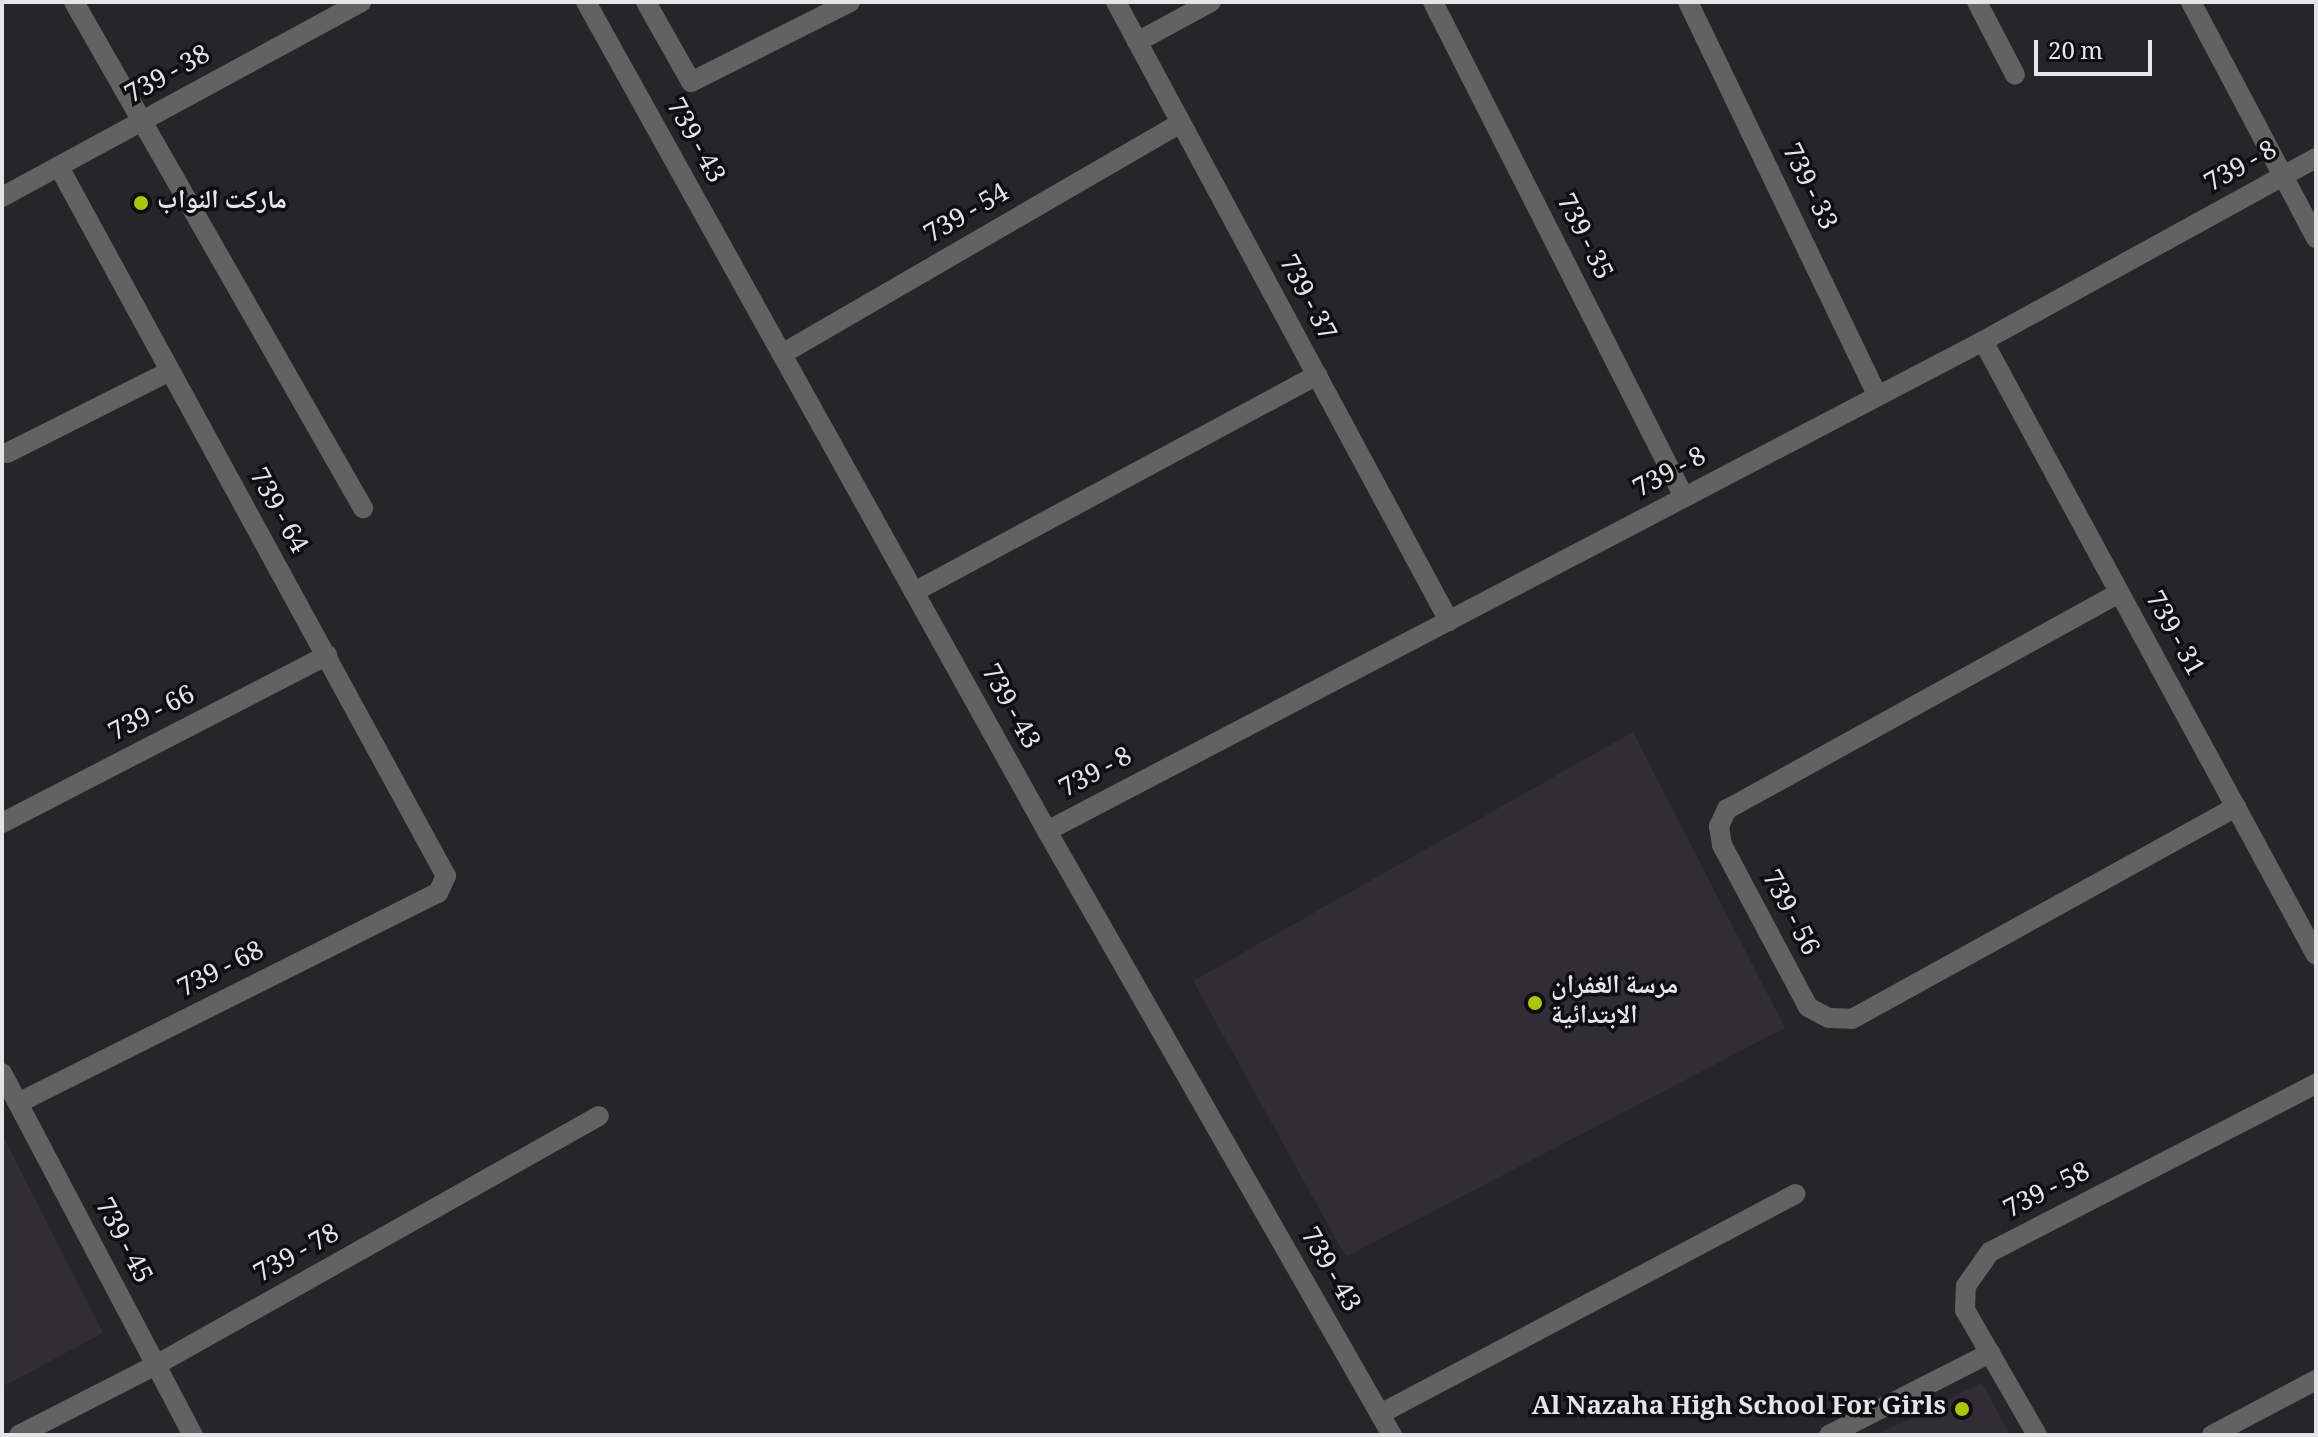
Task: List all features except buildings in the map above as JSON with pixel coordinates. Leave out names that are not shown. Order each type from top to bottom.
[{"type":"street","points":[[74,2],[140,123],[363,508]]},
{"type":"street","name":"739 - 38","points":[[2,197],[361,2]]},
{"type":"street","name":"739 - 43","points":[[586,2],[1047,831],[1392,1435]]},
{"type":"street","points":[[646,2],[691,82],[850,2]]},
{"type":"street","name":"739 - 37","points":[[1116,2],[1449,621]]},
{"type":"street","points":[[1137,42],[1211,2]]},
{"type":"street","name":"739 - 35","points":[[1433,2],[1684,497]]},
{"type":"street","name":"739 - 33","points":[[1688,2],[1878,396]]},
{"type":"street","points":[[1977,2],[2015,75]]},
{"type":"street","points":[[2191,2],[2316,238]]},
{"type":"street","name":"739 - 54","points":[[782,354],[1181,123]]},
{"type":"street","name":"739 - 8","points":[[1047,831],[1983,341],[2316,158]]},
{"type":"street","name":"739 - 64","points":[[59,167],[168,372],[445,870],[445,883]]},
{"type":"street","name":"739 - 31","points":[[1983,341],[2236,807],[2313,942]]},
{"type":"street","points":[[7,453],[168,372]]},
{"type":"street","points":[[914,592],[1317,375]]},
{"type":"street","name":"739 - 56","points":[[2119,593],[1727,809],[1719,826],[1722,845],[1808,1007],[1852,1019],[2236,807]]},
{"type":"street","name":"739 - 66","points":[[2,823],[327,655]]},
{"type":"street","name":"739 - 68","points":[[18,1103],[438,893],[445,883]]},
{"type":"street","name":"739 - 45","points":[[2,1073],[193,1435]]},
{"type":"street","name":"739 - 58","points":[[2037,1435],[1965,1310],[1966,1286],[1990,1252],[2316,1084]]},
{"type":"street","name":"739 - 78","points":[[19,1435],[156,1365],[599,1116]]},
{"type":"street","points":[[1380,1414],[1795,1194]]},
{"type":"street","points":[[1829,1435],[1990,1353]]},
{"type":"street","points":[[2212,1435],[2316,1380]]},
{"type":"shaded area","points":[[1633,732],[1785,1028],[1346,1257],[1193,981]]},
{"type":"shaded area","points":[[2,1134],[103,1333],[2,1387]]},
{"type":"shaded area","name":"Al Nazaha High School For Girls","points":[[1981,1383],[2010,1435],[1876,1435]]},
{"type":"place","name":"ماركت النواب","points":[[141,203]]},
{"type":"place","name":"مرسة الغفران الابتدائية","points":[[1535,1003]]},
{"type":"place","name":"Al Nazaha High School For Girls","points":[[1962,1409]]}]
